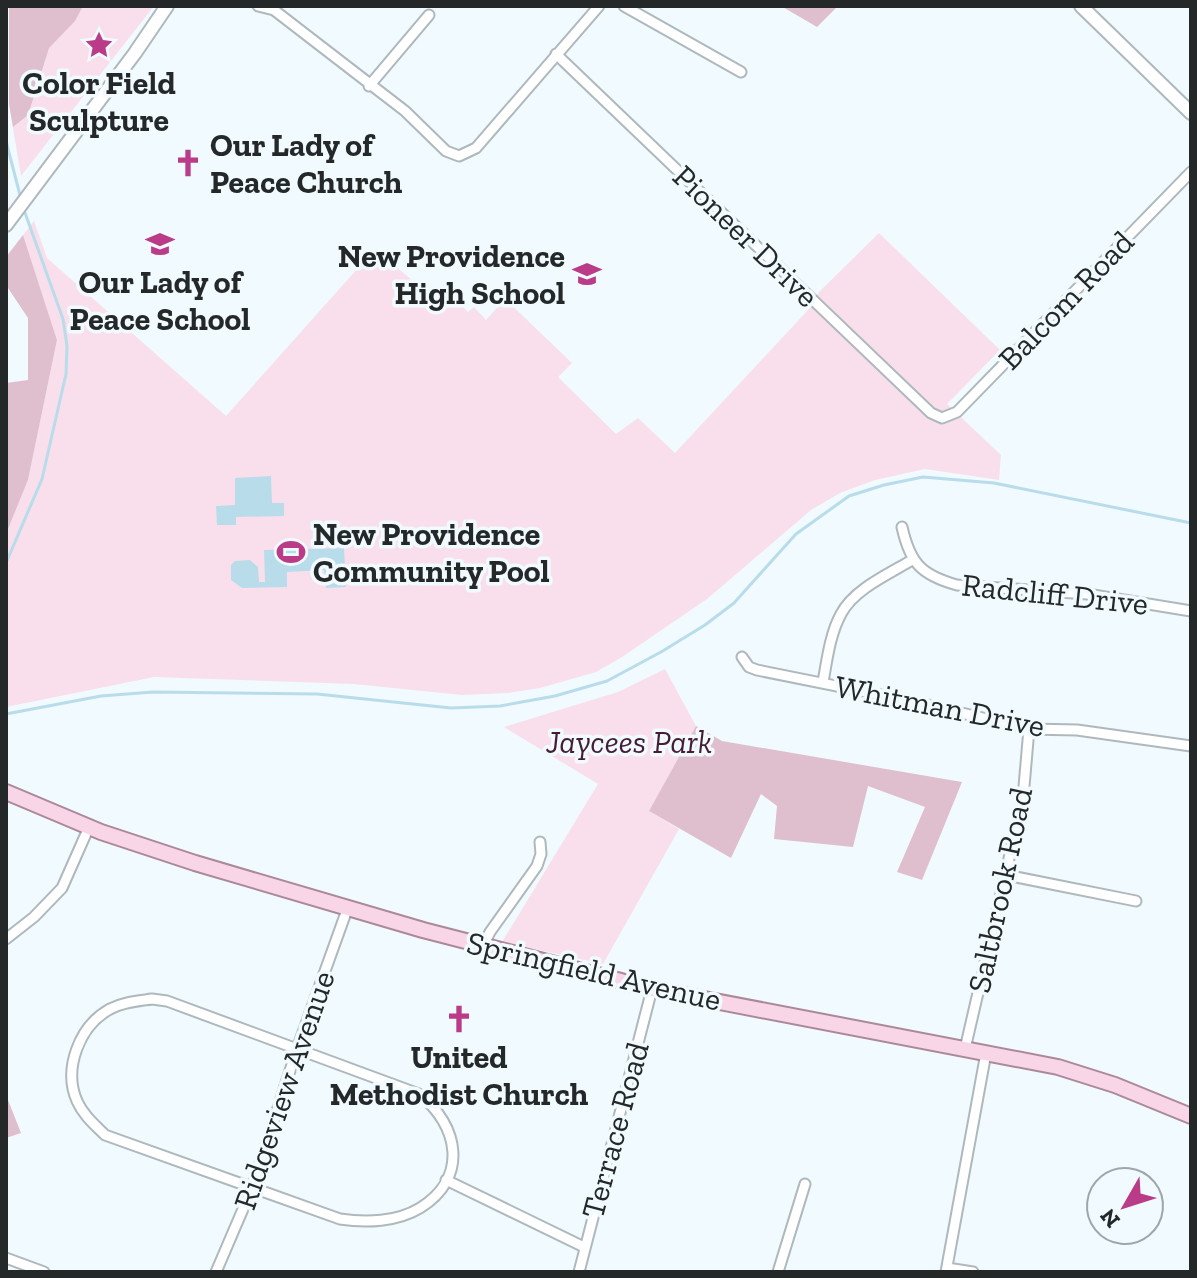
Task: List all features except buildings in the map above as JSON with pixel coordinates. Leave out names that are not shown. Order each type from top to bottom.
[{"type":"main road","name":"Springfield Avenue","points":[[6,792],[89,827],[195,863],[483,946],[652,989],[1085,1074],[1191,1116]]},
{"type":"street","points":[[7,224],[167,6]]},
{"type":"street","points":[[258,6],[276,8],[369,86],[405,111],[446,151],[459,156],[472,152],[599,6]]},
{"type":"street","points":[[624,6],[741,72]]},
{"type":"street","points":[[1081,6],[1191,113]]},
{"type":"street","points":[[369,86],[429,15]]},
{"type":"street","name":"Pioneer Drive","points":[[556,54],[936,417]]},
{"type":"street","name":"Balcom Road","points":[[936,417],[947,418],[957,412],[1191,172]]},
{"type":"street","points":[[823,682],[834,629],[841,612],[861,593],[912,560],[902,527]]},
{"type":"street","name":"Radcliff Drive","points":[[912,560],[930,575],[957,585],[1087,594],[1191,611]]},
{"type":"street","name":"Whitman Drive","points":[[742,657],[749,667],[757,670],[1029,729],[1077,730],[1191,746]]},
{"type":"street","name":"Saltbrook Road","points":[[965,1049],[1023,798],[1029,729]]},
{"type":"street","points":[[6,939],[34,917],[62,888],[89,827]]},
{"type":"street","points":[[483,946],[537,866],[541,854],[540,842]]},
{"type":"street","points":[[1006,875],[1136,901]]},
{"type":"street","name":"Ridgeview Avenue","points":[[216,1272],[252,1188],[348,907]]},
{"type":"street","name":"Terrace Road","points":[[579,1272],[652,989]]},
{"type":"street","points":[[152,999],[167,1001],[297,1049],[404,1088],[429,1102],[442,1116],[453,1143],[453,1165],[437,1195],[421,1208],[393,1218],[364,1222],[340,1219],[105,1135],[91,1122],[77,1100],[72,1079],[74,1061],[85,1031],[108,1010],[122,1004],[152,999]]},
{"type":"street","points":[[973,1272],[947,1270],[986,1053]]},
{"type":"street","points":[[446,1180],[584,1247]]},
{"type":"street","points":[[778,1272],[805,1184]]},
{"type":"street","points":[[6,1258],[44,1272]]},
{"type":"green space","points":[[9,6],[154,6],[21,176],[9,104]]},
{"type":"green space","points":[[34,221],[47,258],[226,416],[375,249],[432,297],[443,287],[468,312],[474,307],[486,320],[505,299],[572,363],[558,377],[616,434],[638,418],[675,453],[807,311],[819,292],[879,233],[1000,350],[947,404],[1001,455],[999,480],[925,469],[875,480],[840,493],[811,510],[707,599],[622,657],[596,672],[540,688],[462,695],[354,684],[154,677],[6,707],[6,534],[28,480],[57,340],[23,235]]},
{"type":"green space","name":"Jaycees Park","points":[[665,669],[696,726],[649,811],[679,829],[603,964],[502,942],[598,784],[504,727],[618,692]]},
{"type":"shaded area","points":[[9,6],[83,6],[75,21],[49,48],[28,115],[13,127],[9,104]]},
{"type":"shaded area","points":[[781,6],[838,6],[817,27]]},
{"type":"shaded area","points":[[23,235],[57,340],[28,480],[6,534],[6,383],[28,380],[28,318],[6,285],[6,257]]},
{"type":"shaded area","points":[[696,726],[722,741],[962,782],[922,880],[897,872],[925,807],[868,786],[853,847],[774,839],[777,806],[761,794],[731,858],[649,811]]},
{"type":"shaded area","points":[[6,1095],[21,1133],[6,1138]]},
{"type":"water","points":[[271,476],[272,503],[284,503],[284,516],[236,517],[236,525],[217,525],[216,506],[235,505],[235,478]]},
{"type":"water","points":[[344,548],[346,587],[326,588],[324,570],[287,572],[287,587],[242,588],[231,580],[231,565],[235,561],[250,560],[258,567],[259,582],[265,582],[264,550]]},
{"type":"waterway","points":[[6,141],[21,199]]},
{"type":"waterway","points":[[6,563],[42,479],[66,374],[67,346],[63,319],[24,210]]},
{"type":"waterway","points":[[6,714],[101,696],[153,692],[317,694],[451,708],[500,706],[555,696],[607,681],[705,625],[734,603],[796,534],[849,496],[923,477],[994,483],[1191,523]]},
{"type":"place","name":"Color Field Sculpture","points":[[99,45]]},
{"type":"place","name":"Our Lady of Peace Church","points":[[188,163]]},
{"type":"place","name":"Our Lady of Peace School","points":[[160,244]]},
{"type":"place","name":"New Providence High School","points":[[587,274]]},
{"type":"place","name":"New Providence Community Pool","points":[[291,552]]},
{"type":"place","name":"United Methodist Church","points":[[459,1019]]}]
